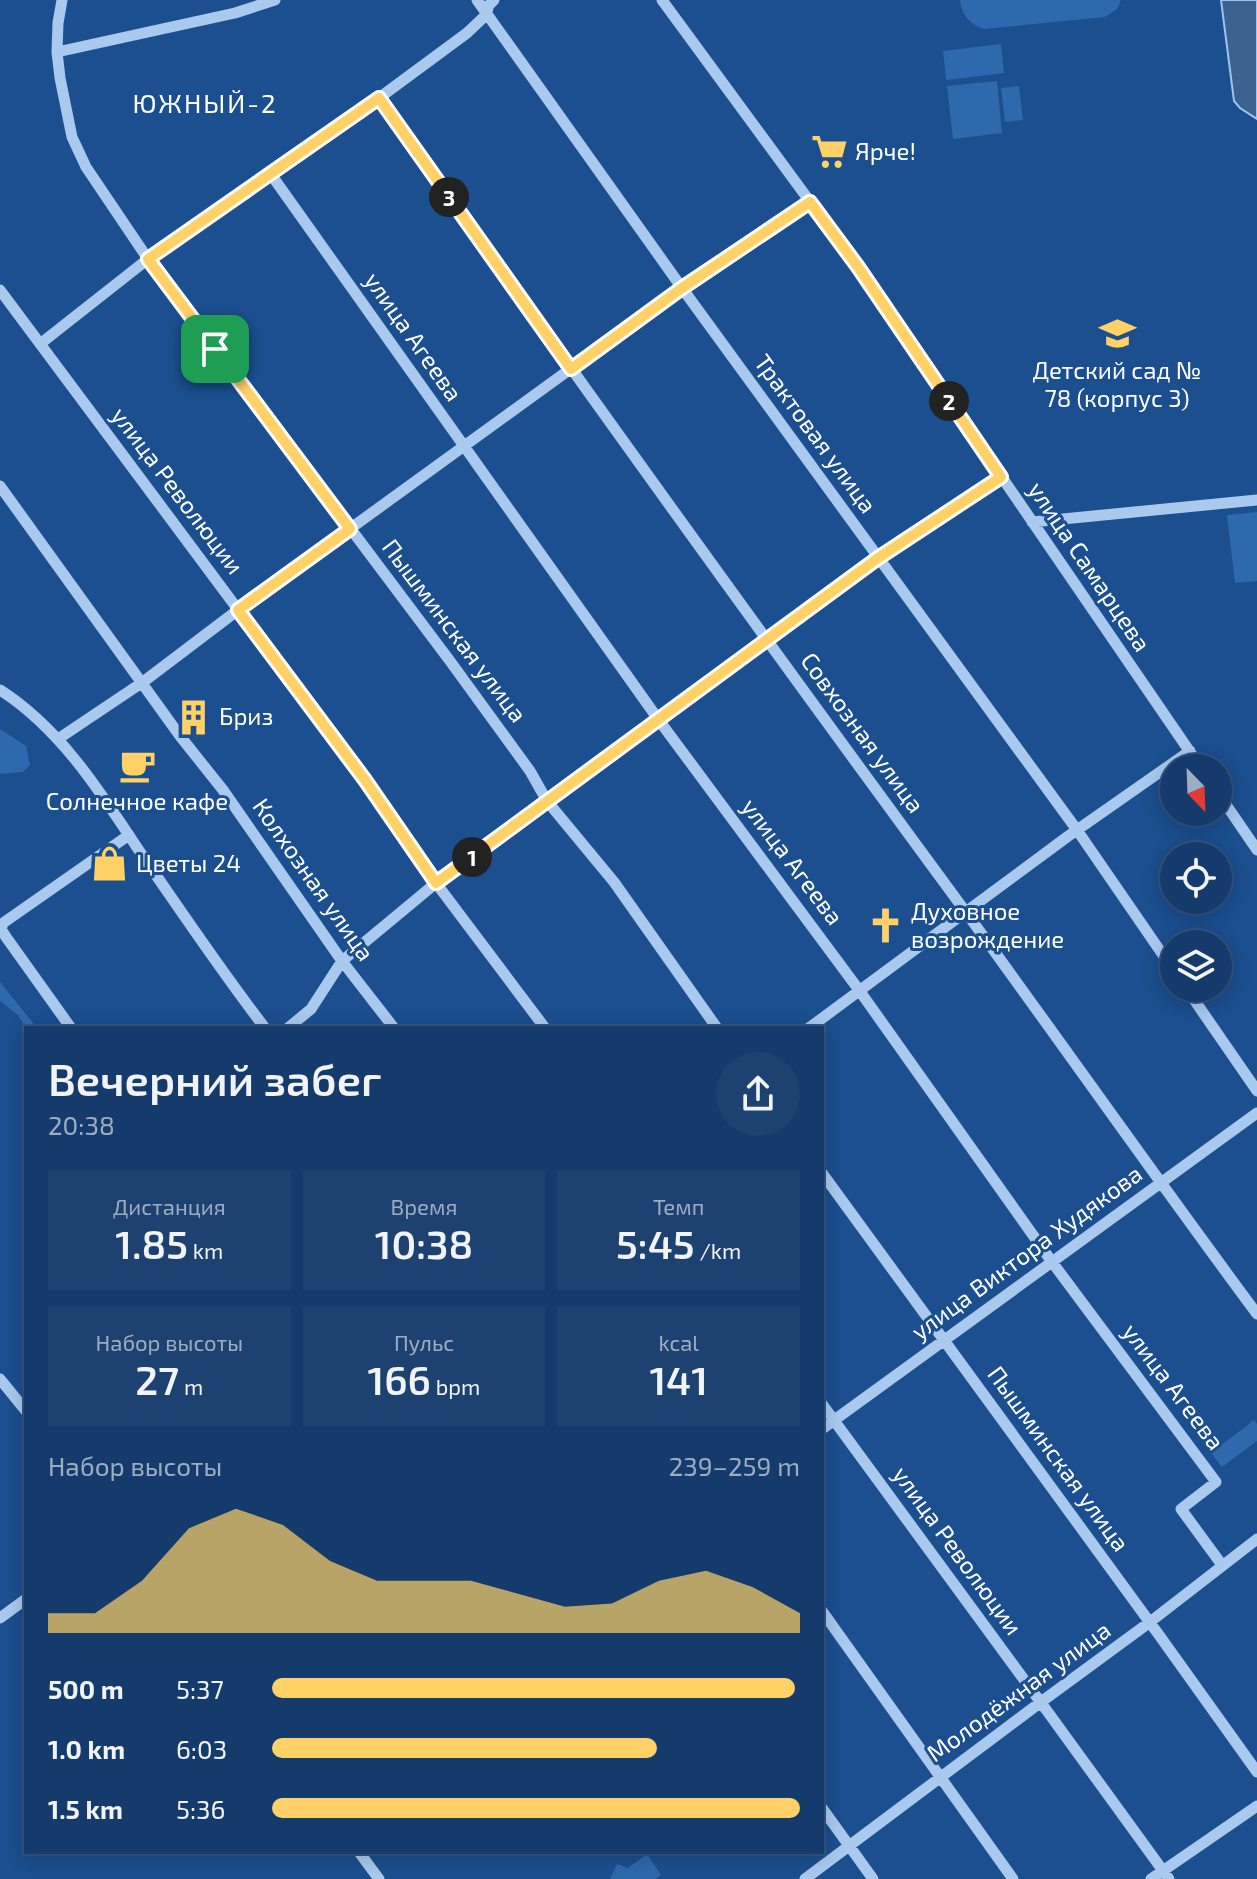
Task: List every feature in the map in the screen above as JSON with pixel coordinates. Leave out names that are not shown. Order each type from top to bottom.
[{"type":"street","name":"Пышминская улица","points":[[62,0],[57,52],[67,117],[78,153],[148,259],[450,661],[530,771],[547,801],[614,882],[716,1026]]},
{"type":"street","points":[[57,52],[235,13],[275,0]]},
{"type":"street","name":"Трактовая улица","points":[[477,0],[682,288],[1077,830],[1160,951]]},
{"type":"street","points":[[40,344],[148,259],[467,33],[486,15],[494,0]]},
{"type":"street","name":"улица Самарцева","points":[[662,0],[858,267],[1192,754]]},
{"type":"street","name":"Совхозная улица","points":[[379,98],[766,640],[1257,1314]]},
{"type":"street","name":"улица Агеева","points":[[270,173],[658,719],[859,990],[1052,1262],[1216,1482],[1181,1509],[1222,1565]]},
{"type":"street","points":[[58,739],[143,682],[682,288],[810,202]]},
{"type":"street","name":"улица Революции","points":[[0,290],[365,780],[436,883],[543,1026]]},
{"type":"street","points":[[290,1026],[311,1009],[342,961],[436,883],[878,558],[1001,477]]},
{"type":"street","name":"Колхозная улица","points":[[0,486],[180,736],[223,790],[342,961],[392,1026]]},
{"type":"street","points":[[1032,522],[1257,500]]},
{"type":"street","points":[[0,690],[58,739],[96,786],[264,1026]]},
{"type":"street","points":[[812,1026],[1077,830],[1190,751]]},
{"type":"street","points":[[1232,813],[1257,850]]},
{"type":"street","points":[[70,1026],[1,929],[3,923],[129,835]]},
{"type":"street","points":[[1196,1002],[1257,1091]]},
{"type":"street","name":"улица Виктора Худякова","points":[[824,1428],[1257,1113]]},
{"type":"street","name":"Пышминская улица","points":[[824,1176],[1257,1772]]},
{"type":"street","points":[[0,1379],[24,1409]]},
{"type":"street","name":"улица Революции","points":[[824,1407],[1166,1875]]},
{"type":"street","name":"Молодёжная улица","points":[[805,1879],[1257,1539]]},
{"type":"street","points":[[0,1618],[24,1600]]},
{"type":"street","points":[[824,1614],[1013,1879]]},
{"type":"street","points":[[1151,1879],[1166,1875],[1257,1806]]},
{"type":"street","points":[[824,1811],[873,1879]]},
{"type":"street","points":[[360,1854],[379,1879]]},
{"type":"shaded area","points":[[960,0],[1121,0],[1117,9],[1105,17],[984,29],[967,18]]},
{"type":"shaded area","points":[[1221,0],[1257,0],[1257,119],[1234,101]]},
{"type":"shaded area","points":[[1001,44],[1004,73],[946,80],[943,51]]},
{"type":"shaded area","points":[[997,81],[1002,133],[953,139],[947,86]]},
{"type":"shaded area","points":[[1019,86],[1023,120],[1005,122],[1001,88]]},
{"type":"shaded area","points":[[1257,512],[1257,581],[1235,583],[1227,515]]},
{"type":"shaded area","points":[[0,729],[26,746],[30,765],[23,772],[0,774]]},
{"type":"shaded area","points":[[0,982],[35,1026],[24,1026],[18,1015],[0,1001]]},
{"type":"shaded area","points":[[1254,1420],[1257,1424],[1257,1441],[1222,1467],[1211,1453]]},
{"type":"shaded area","points":[[647,1854],[661,1875],[655,1879],[610,1879],[617,1864],[628,1868]]},
{"type":"place","name":"Ярче!","points":[[829,152]]},
{"type":"place","name":"Детский сад № 78 (корпус 3)","points":[[1117,334]]},
{"type":"place","name":"Бриз","points":[[193,717]]},
{"type":"place","name":"Солнечное кафе","points":[[137,765]]},
{"type":"place","name":"Цветы 24","points":[[110,864]]},
{"type":"place","name":"Духовное возрождение","points":[[885,926]]},
{"type":"district","name":"ЮЖНЫЙ-2","points":[[205,104]]},
{"type":"route","points":[[379,98],[571,369],[682,288],[810,202],[1001,477],[878,558],[436,883],[365,780],[238,610],[350,529],[215,349],[148,259],[379,98]]}]
